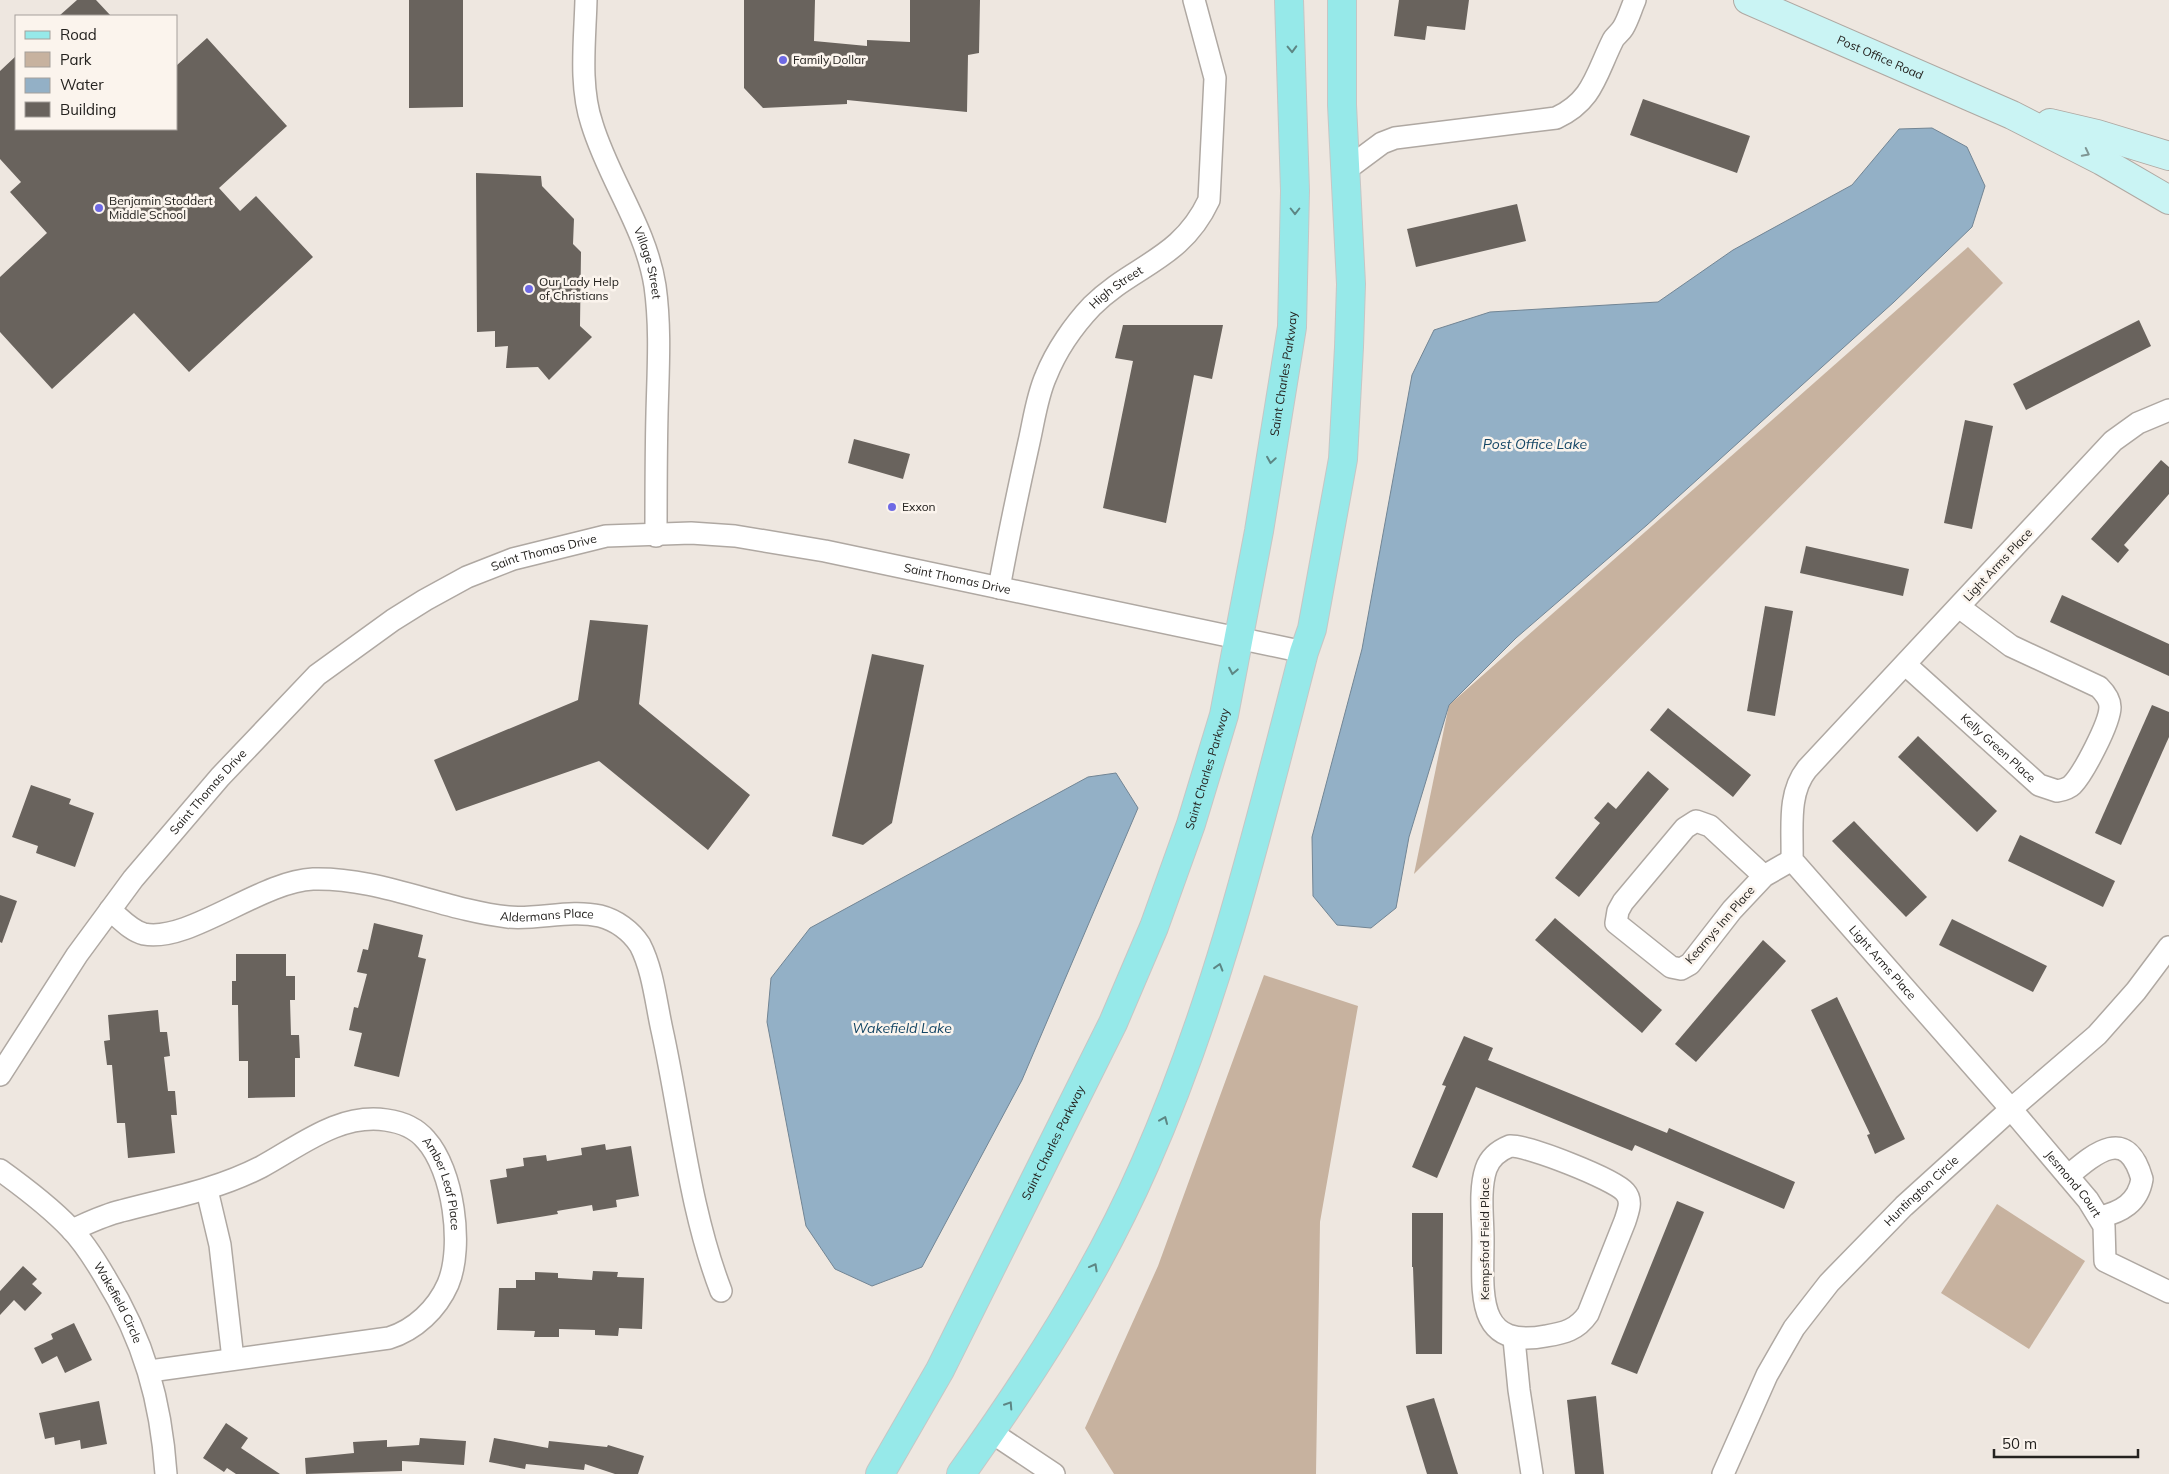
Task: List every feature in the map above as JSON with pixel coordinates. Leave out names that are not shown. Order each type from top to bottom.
[{"type":"main road","name":"Saint Charles Parkway","points":[[880,1474],[940,1370],[1015,1222],[1124,997],[1154,927],[1191,824],[1224,715],[1240,638],[1292,328],[1294,191],[1290,0]]},
{"type":"main road","points":[[961,1474],[991,1432],[1074,1303],[1124,1208],[1170,1107],[1214,983],[1234,919],[1258,835],[1304,652],[1312,628],[1324,573],[1343,460],[1351,284],[1347,169],[1342,105],[1342,0]]},
{"type":"street","name":"Village Street","points":[[586,0],[586,97],[591,122],[609,170],[637,226],[649,257],[655,286],[659,339],[656,536]]},
{"type":"street","name":"High Street","points":[[999,588],[1040,396],[1054,358],[1091,308],[1104,296],[1180,242],[1203,212],[1208,200],[1215,78],[1194,0]]},
{"type":"street","points":[[1347,169],[1382,143],[1395,138],[1556,118],[1577,107],[1586,97],[1614,38],[1623,28],[1635,0]]},
{"type":"street","name":"Post Office Road","points":[[1748,0],[2012,115],[2102,162],[2169,200]]},
{"type":"street","name":"Post Office Road","points":[[2012,115],[2097,134],[2169,156]]},
{"type":"street","name":"Light Arms Place","points":[[2011,1109],[1792,860],[1793,802],[1796,787],[1807,769],[2113,441],[2138,423],[2169,410]]},
{"type":"street","name":"Saint Thomas Drive","points":[[0,1075],[77,954],[133,878],[181,821],[317,676],[392,620],[467,577],[513,559],[606,536],[691,534],[735,536],[825,551],[1304,652]]},
{"type":"street","name":"Kelly Green Place","points":[[1906,665],[2039,785],[2057,792],[2072,785],[2085,765],[2107,718],[2110,707],[2105,693],[2099,687],[2011,646],[1959,607]]},
{"type":"street","name":"Kearnys Inn Place","points":[[1764,876],[1710,826],[1696,821],[1685,828],[1623,902],[1618,911],[1616,923],[1671,967],[1681,969],[1690,964],[1732,910],[1764,876],[1792,860]]},
{"type":"street","name":"Aldermans Place","points":[[110,910],[135,930],[144,934],[168,934],[292,882],[318,879],[368,886],[500,916],[529,918],[582,914],[598,916],[619,924],[639,944],[648,966],[695,1197],[721,1291]]},
{"type":"street","name":"Huntington Circle","points":[[1724,1474],[1767,1375],[1794,1328],[1829,1283],[1904,1206],[2011,1109],[2097,1035],[2136,991],[2169,947]]},
{"type":"street","name":"Jesmond Court","points":[[2011,1109],[2100,1217],[2106,1240],[2105,1262],[2169,1292]]},
{"type":"street","name":"Amber Leaf Place","points":[[72,1230],[121,1211],[207,1190],[254,1170],[333,1127],[368,1119],[399,1123],[422,1136],[435,1153],[449,1191],[456,1246],[452,1271],[438,1302],[414,1326],[389,1338],[150,1370]]},
{"type":"street","name":"Kempsford Field Place","points":[[1518,1146],[1620,1187],[1626,1192],[1630,1206],[1583,1321],[1568,1332],[1537,1338],[1514,1339],[1499,1331],[1485,1310],[1483,1185],[1490,1160],[1503,1149],[1518,1146]]},
{"type":"street","points":[[2068,1176],[2092,1155],[2110,1148],[2126,1152],[2133,1158],[2142,1179],[2136,1196],[2117,1213],[2100,1217]]},
{"type":"street","name":"Wakefield Circle","points":[[0,1170],[31,1192],[72,1230],[94,1259],[119,1300],[137,1336],[150,1370],[164,1443],[166,1474]]},
{"type":"street","points":[[207,1190],[220,1245],[233,1359]]},
{"type":"street","points":[[1514,1339],[1519,1390],[1532,1474]]},
{"type":"street","points":[[991,1432],[1054,1474]]},
{"type":"green space","points":[[1968,247],[2003,283],[1414,874],[1449,705]]},
{"type":"green space","points":[[1264,975],[1358,1006],[1320,1222],[1316,1474],[1114,1474],[1085,1428],[1158,1266]]},
{"type":"green space","points":[[1997,1204],[2085,1261],[2029,1349],[1941,1293]]},
{"type":"water","name":"Post Office Lake","points":[[1932,128],[1967,147],[1985,186],[1972,227],[1894,302],[1647,525],[1516,638],[1449,705],[1409,837],[1396,908],[1371,928],[1337,925],[1313,896],[1312,837],[1362,649],[1412,375],[1434,330],[1490,312],[1658,302],[1733,250],[1852,185],[1899,129]]},
{"type":"water","name":"Wakefield Lake","points":[[1116,773],[1138,808],[1022,1080],[922,1267],[872,1286],[835,1269],[806,1226],[767,1022],[771,978],[810,928],[1088,777]]},
{"type":"building","points":[[77,0],[96,0],[110,15],[60,15]]},
{"type":"building","points":[[409,0],[463,0],[463,107],[409,108]]},
{"type":"building","points":[[744,0],[815,0],[814,41],[867,46],[867,40],[910,42],[910,0],[980,0],[979,53],[968,55],[967,112],[847,100],[847,104],[763,108],[744,88]]},
{"type":"building","points":[[1399,0],[1469,0],[1465,30],[1427,26],[1425,40],[1394,36]]},
{"type":"building","points":[[207,38],[287,126],[219,188],[240,211],[256,196],[313,257],[189,372],[134,313],[52,389],[0,332],[0,277],[47,233],[10,192],[21,182],[0,159],[0,71],[15,57],[15,130],[178,130],[178,64]]},
{"type":"building","points":[[1643,99],[1750,136],[1737,173],[1630,135]]},
{"type":"building","name":"Our Lady Help of Christians","points":[[476,173],[541,176],[542,186],[574,219],[573,244],[581,252],[580,326],[592,337],[549,380],[538,367],[506,368],[508,346],[495,347],[495,331],[477,332]]},
{"type":"building","points":[[1517,204],[1526,241],[1416,267],[1407,229]]},
{"type":"building","points":[[2139,320],[2151,346],[2026,410],[2013,384]]},
{"type":"building","points":[[1123,325],[1223,325],[1212,379],[1194,375],[1166,523],[1103,508],[1133,361],[1115,358]]},
{"type":"building","points":[[1965,420],[1993,426],[1972,529],[1944,523]]},
{"type":"building","points":[[854,439],[910,454],[903,479],[848,463]]},
{"type":"building","points":[[2161,460],[2169,467],[2169,494],[2124,545],[2129,550],[2118,563],[2091,539]]},
{"type":"building","points":[[1806,546],[1909,569],[1903,596],[1800,573]]},
{"type":"building","points":[[2062,595],[2169,644],[2169,676],[2050,622]]},
{"type":"building","points":[[1765,606],[1793,611],[1775,716],[1747,711]]},
{"type":"building","points":[[590,620],[648,625],[639,704],[750,795],[708,850],[599,761],[456,811],[434,760],[578,700]]},
{"type":"building","points":[[872,654],[924,665],[892,823],[863,845],[832,836]]},
{"type":"building","points":[[2152,705],[2169,712],[2169,737],[2121,845],[2095,833]]},
{"type":"building","points":[[1668,708],[1751,775],[1733,797],[1650,730]]},
{"type":"building","points":[[1918,736],[1997,811],[1977,832],[1898,757]]},
{"type":"building","points":[[1648,771],[1669,789],[1579,897],[1555,878],[1600,823],[1594,818],[1608,802],[1616,809]]},
{"type":"building","points":[[31,785],[71,799],[69,804],[94,813],[75,867],[36,853],[38,846],[12,837]]},
{"type":"building","points":[[1854,821],[1927,897],[1906,917],[1832,841]]},
{"type":"building","points":[[2020,835],[2115,881],[2103,907],[2008,861]]},
{"type":"building","points":[[0,895],[17,901],[2,943],[0,942]]},
{"type":"building","points":[[1555,918],[1662,1010],[1642,1033],[1535,940]]},
{"type":"building","points":[[1952,919],[2047,966],[2033,992],[1939,945]]},
{"type":"building","points":[[374,923],[423,935],[418,957],[426,959],[399,1077],[354,1066],[362,1033],[349,1030],[354,1007],[358,1008],[367,974],[357,972],[363,949],[368,950]]},
{"type":"building","points":[[1763,940],[1786,961],[1696,1062],[1675,1044]]},
{"type":"building","points":[[236,954],[286,954],[286,976],[295,976],[295,1000],[290,1000],[291,1035],[299,1035],[300,1058],[295,1058],[295,1097],[248,1098],[248,1061],[239,1061],[238,1005],[232,1005],[232,981],[236,981]]},
{"type":"building","points":[[1837,997],[1905,1139],[1875,1154],[1867,1135],[1870,1134],[1811,1010]]},
{"type":"building","points":[[158,1010],[160,1032],[167,1032],[170,1056],[164,1057],[168,1091],[175,1091],[177,1115],[171,1115],[175,1153],[128,1158],[125,1123],[117,1123],[112,1065],[107,1065],[104,1041],[110,1040],[108,1015]]},
{"type":"building","points":[[1464,1036],[1493,1048],[1488,1060],[1667,1133],[1669,1128],[1795,1182],[1784,1209],[1635,1145],[1632,1151],[1476,1087],[1437,1178],[1412,1167],[1446,1086],[1442,1085]]},
{"type":"building","points":[[605,1144],[606,1150],[631,1146],[639,1196],[616,1200],[617,1207],[593,1211],[592,1205],[557,1211],[558,1214],[497,1224],[490,1180],[507,1177],[506,1169],[524,1166],[523,1158],[546,1155],[547,1161],[582,1155],[581,1148]]},
{"type":"building","points":[[1677,1201],[1704,1212],[1637,1374],[1611,1364]]},
{"type":"building","points":[[1412,1213],[1443,1213],[1442,1354],[1416,1354],[1412,1267]]},
{"type":"building","points":[[23,1266],[37,1279],[32,1284],[42,1293],[25,1311],[14,1300],[0,1315],[0,1291]]},
{"type":"building","points":[[593,1271],[618,1272],[617,1277],[644,1278],[642,1329],[619,1328],[618,1336],[595,1335],[595,1330],[559,1329],[559,1337],[534,1337],[535,1331],[497,1330],[499,1288],[516,1288],[516,1280],[535,1280],[535,1272],[558,1273],[558,1278],[592,1280]]},
{"type":"building","points":[[74,1323],[92,1360],[65,1373],[57,1356],[42,1364],[34,1348],[53,1339],[51,1334]]},
{"type":"building","points":[[1596,1396],[1604,1474],[1575,1474],[1567,1400]]},
{"type":"building","points":[[1434,1398],[1458,1474],[1427,1474],[1406,1406]]},
{"type":"building","points":[[99,1401],[107,1444],[81,1449],[80,1440],[55,1445],[54,1437],[45,1439],[39,1413]]},
{"type":"building","points":[[226,1423],[248,1438],[241,1448],[280,1474],[236,1474],[227,1468],[224,1472],[203,1458]]},
{"type":"building","points":[[420,1438],[466,1441],[464,1465],[402,1461],[402,1471],[306,1474],[305,1458],[354,1453],[353,1442],[387,1440],[387,1447],[419,1445]]},
{"type":"building","points":[[494,1438],[548,1448],[549,1441],[607,1447],[608,1445],[644,1456],[638,1474],[615,1474],[585,1464],[584,1470],[526,1464],[525,1469],[489,1462]]},
{"type":"place","name":"Family Dollar","points":[[783,60]]},
{"type":"place","name":"Benjamin Stoddert Middle School","points":[[99,208]]},
{"type":"place","name":"Our Lady Help of Christians","points":[[529,289]]},
{"type":"place","name":"Exxon","points":[[892,507]]}]
